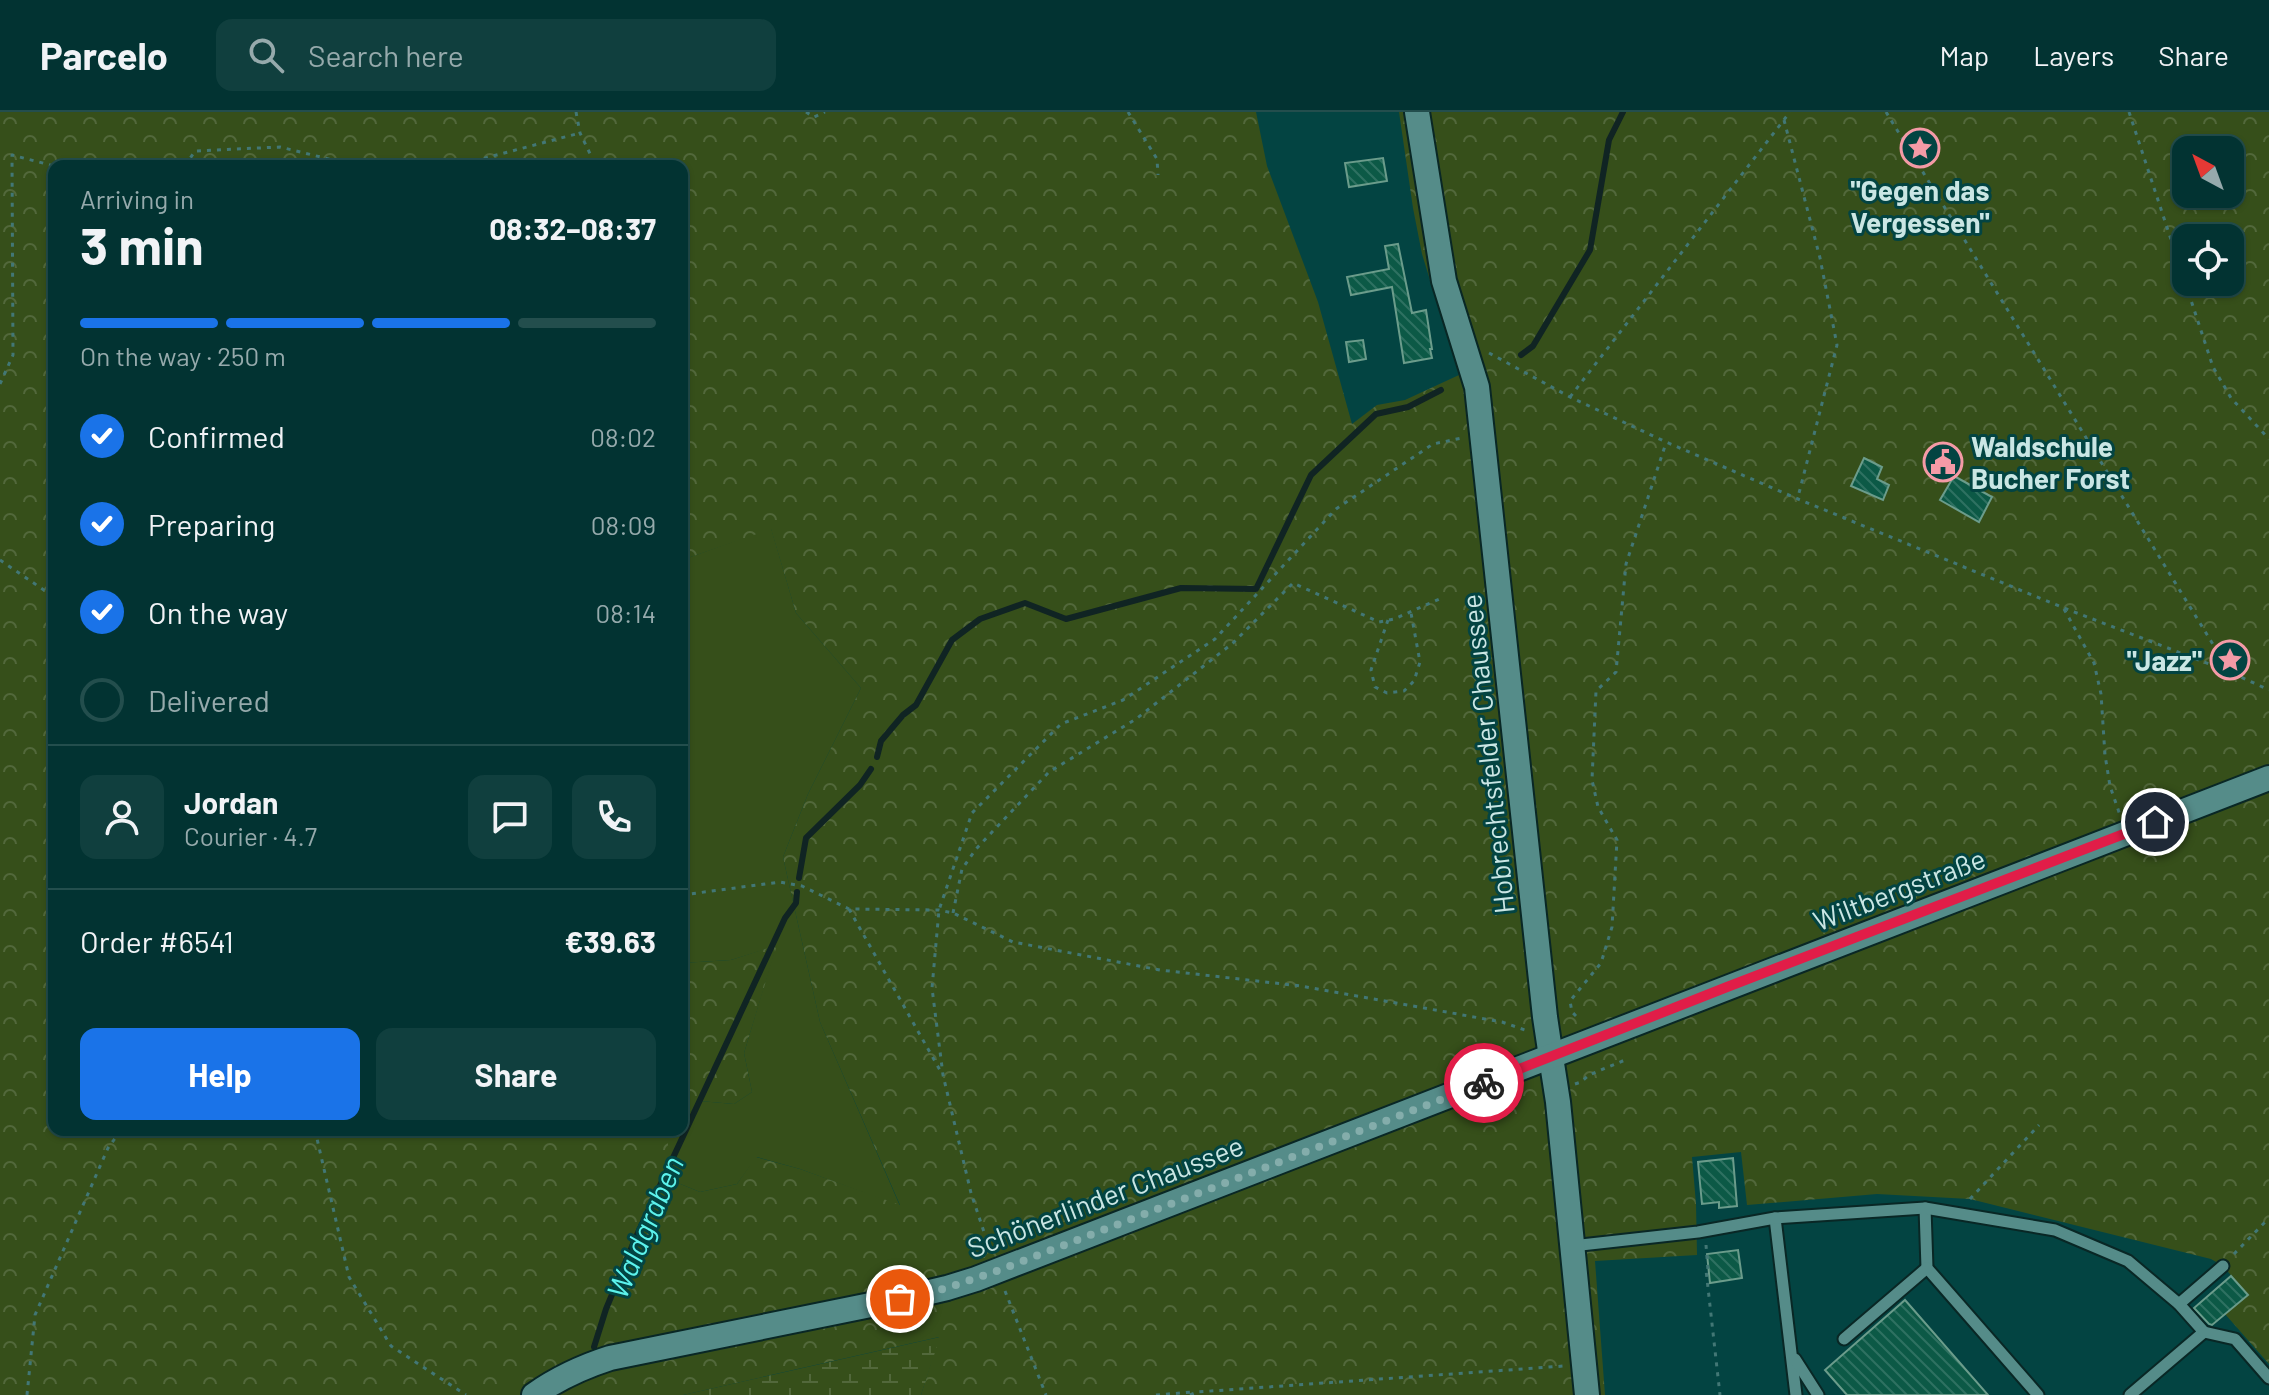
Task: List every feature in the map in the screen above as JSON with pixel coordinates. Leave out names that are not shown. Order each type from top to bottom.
[{"type":"main road","name":"Hobrechtsfelder Chaussee","points":[[1417,112],[1444,281],[1477,387],[1587,1395]]},
{"type":"main road","name":"Wiltbergstraße","points":[[1551,1057],[2269,778]]},
{"type":"main road","name":"Schönerlinder Chaussee","points":[[534,1395],[556,1379],[610,1358],[947,1288],[1551,1057]]},
{"type":"lane","points":[[1572,1246],[1775,1218],[1925,1208],[2055,1230],[2128,1261],[2179,1304],[2204,1332],[2235,1339],[2269,1378]]},
{"type":"lane","points":[[1925,1208],[1927,1268],[2038,1395]]},
{"type":"lane","points":[[1775,1218],[1796,1395]]},
{"type":"lane","points":[[2179,1304],[2223,1266]]},
{"type":"lane","points":[[1844,1339],[1927,1268]]},
{"type":"lane","points":[[2130,1395],[2204,1332]]},
{"type":"lane","points":[[1793,1355],[1818,1395]]},
{"type":"path","points":[[576,112],[580,133],[593,160]]},
{"type":"path","points":[[806,112],[814,117],[825,112]]},
{"type":"path","points":[[1128,112],[1157,159],[1158,175]]},
{"type":"path","points":[[1570,397],[1790,112]]},
{"type":"path","points":[[1886,112],[2230,672]]},
{"type":"path","points":[[2129,112],[2213,367],[2231,398],[2269,439]]},
{"type":"path","points":[[1784,120],[1820,258],[1837,345],[1798,499]]},
{"type":"path","points":[[478,160],[580,133]]},
{"type":"path","points":[[189,160],[195,151],[280,147],[333,160]]},
{"type":"path","points":[[0,384],[13,355],[12,155],[48,164]]},
{"type":"path","points":[[1466,347],[1483,350],[1570,397],[1798,499],[2269,690]]},
{"type":"path","points":[[1046,1395],[997,1271],[971,1193],[943,1075],[932,988],[939,910],[972,813],[1061,724],[1123,700],[1215,639],[1336,509],[1433,444],[1483,433]]},
{"type":"path","points":[[1576,1016],[1570,1001],[1601,963],[1612,927],[1617,840],[1598,807],[1592,780],[1596,691],[1616,672],[1626,564],[1666,442]]},
{"type":"path","points":[[0,560],[48,593]]},
{"type":"path","points":[[953,913],[962,869],[976,849],[1049,772],[1148,710],[1233,643],[1293,583],[1379,622],[1444,597]]},
{"type":"path","points":[[2064,608],[2094,663],[2101,694],[2110,786],[2126,834]]},
{"type":"path","points":[[1388,620],[1371,670],[1375,687],[1387,693],[1404,691],[1414,681],[1420,662],[1411,612]]},
{"type":"path","points":[[688,894],[780,882],[802,886],[849,909],[939,910],[953,913],[1013,942],[1160,970],[1301,986],[1502,1022],[1532,1032]]},
{"type":"path","points":[[849,909],[943,1075]]},
{"type":"path","points":[[1556,1090],[1581,1082],[1589,1075],[1625,1060]]},
{"type":"path","points":[[1970,1199],[2039,1125]]},
{"type":"path","points":[[27,1395],[35,1315],[108,1148],[117,1136]]},
{"type":"path","points":[[316,1136],[349,1277],[391,1346],[466,1395]]},
{"type":"path","points":[[2223,1266],[2269,1218]]},
{"type":"path","points":[[1705,1230],[1706,1270],[1720,1395]]},
{"type":"path","points":[[1156,1395],[1584,1364]]},
{"type":"path","points":[[1190,1395],[1197,1392]]},
{"type":"green space","points":[[0,112],[1256,112],[1267,166],[1318,302],[1352,424],[1377,405],[1405,400],[1459,375],[1422,254],[1399,112],[2269,112],[2269,1364],[2225,1314],[2247,1294],[2223,1266],[2211,1259],[1970,1199],[1877,1194],[1747,1205],[1741,1152],[1692,1157],[1697,1255],[1595,1261],[1605,1395],[921,1395],[939,1337],[683,1395],[0,1395]]},
{"type":"green space","points":[[771,528],[796,613],[861,688],[808,794],[783,857],[820,1022],[900,1206],[800,1169],[757,1157],[737,1184],[700,1192],[668,1179],[668,1136],[688,1136],[688,1114],[700,1101],[734,1104],[752,1092],[744,1053],[776,946],[731,960],[688,963],[688,558]]},
{"type":"green space","points":[[777,945],[744,1053],[752,1092],[734,1104],[700,1101],[688,1114],[688,963],[731,960]]},
{"type":"green space","points":[[940,1337],[921,1395],[683,1395]]},
{"type":"building","points":[[1383,158],[1387,181],[1349,187],[1345,163]]},
{"type":"building","points":[[1398,244],[1412,313],[1426,310],[1432,349],[1432,358],[1404,363],[1392,287],[1351,295],[1347,277],[1389,269],[1385,246]]},
{"type":"building","points":[[1363,340],[1366,359],[1349,362],[1346,342]]},
{"type":"building","points":[[1864,458],[1882,467],[1877,479],[1889,485],[1883,500],[1851,486]]},
{"type":"building","name":"Waldschule Bucher Forst","points":[[1954,476],[1992,497],[1979,522],[1940,500]]},
{"type":"building","points":[[1733,1158],[1737,1206],[1719,1208],[1719,1202],[1702,1204],[1698,1162]]},
{"type":"building","points":[[1738,1250],[1742,1278],[1710,1283],[1707,1254]]},
{"type":"building","points":[[2231,1276],[2248,1295],[2212,1325],[2209,1324],[2194,1308]]},
{"type":"building","points":[[1905,1300],[1988,1395],[1847,1395],[1825,1370]]},
{"type":"waterway","name":"Waldgraben","points":[[1521,355],[1533,346],[1590,250],[1609,140],[1623,112]]},
{"type":"waterway","name":"Waldgraben","points":[[877,757],[881,741],[916,705],[952,640],[980,619],[1025,603],[1066,619],[1181,588],[1256,589],[1311,475],[1376,414],[1408,407],[1441,390]]},
{"type":"waterway","name":"Waldgraben","points":[[799,878],[806,838],[860,785],[871,769]]},
{"type":"waterway","name":"Waldgraben","points":[[688,1126],[785,918],[796,903],[797,892]]},
{"type":"waterway","name":"Waldgraben","points":[[594,1347],[636,1237],[683,1136]]},
{"type":"way so far","points":[[900,1299],[947,1288],[997,1271],[1484,1083]]},
{"type":"place","name":"\"Gegen das Vergessen\"","points":[[1920,148]]},
{"type":"place","name":"Waldschule Bucher Forst","points":[[1943,462]]},
{"type":"place","name":"\"Jazz\"","points":[[2230,660]]},
{"type":"route","points":[[1484,1083],[2155,822]]}]
